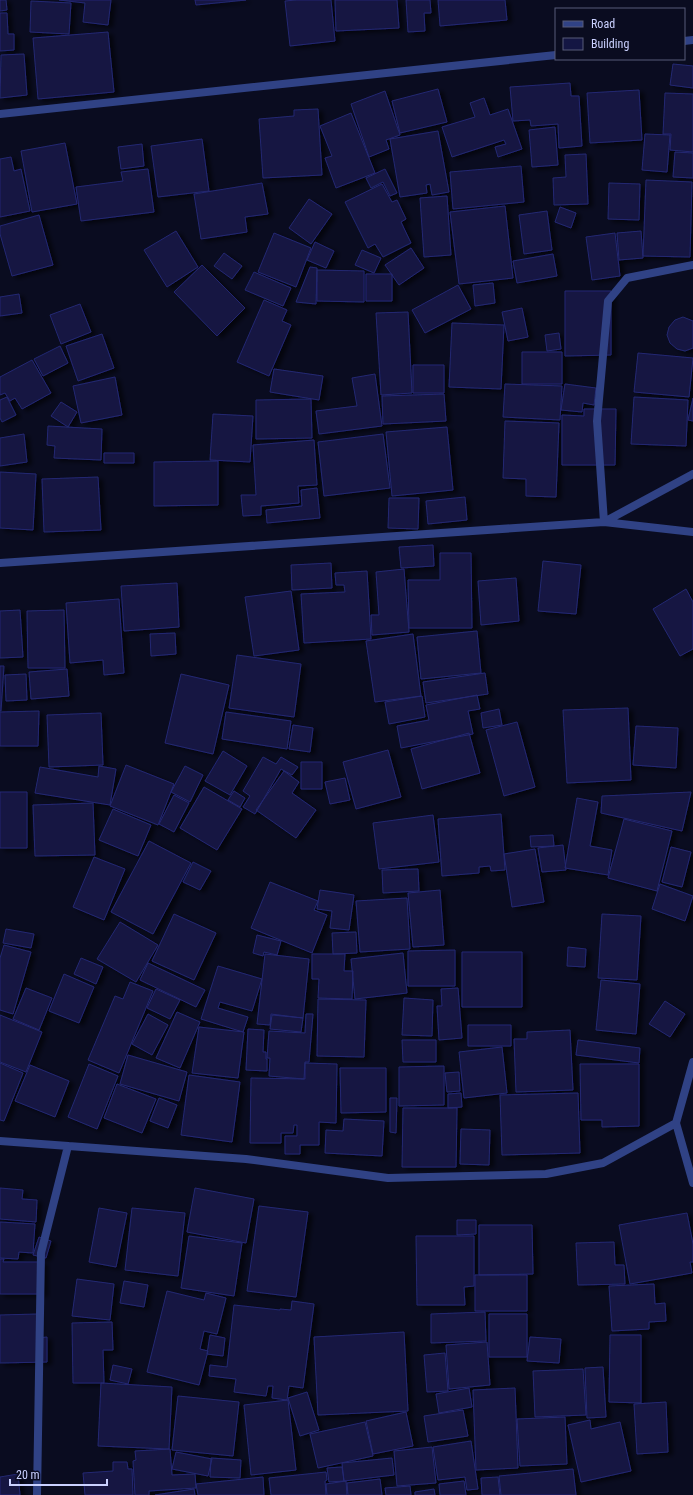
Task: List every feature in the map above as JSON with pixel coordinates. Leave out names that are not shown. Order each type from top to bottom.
[{"type":"street","points":[[0,114],[555,55]]},
{"type":"street","points":[[604,522],[597,420],[608,301],[628,278],[693,265]]},
{"type":"street","points":[[604,522],[693,474]]},
{"type":"street","points":[[0,563],[604,522],[693,532]]},
{"type":"street","points":[[693,1062],[676,1123],[693,1183]]},
{"type":"street","points":[[0,1141],[246,1159],[388,1178],[546,1174],[603,1163],[676,1123]]},
{"type":"street","points":[[37,1495],[41,1253],[68,1146]]},
{"type":"building","points":[[0,0],[6,0],[7,10],[0,11]]},
{"type":"building","points":[[59,0],[111,0],[108,25],[83,22],[85,3]]},
{"type":"building","points":[[195,0],[246,0],[196,5]]},
{"type":"building","points":[[331,0],[335,41],[290,46],[285,1]]},
{"type":"building","points":[[335,0],[397,0],[399,28],[336,31]]},
{"type":"building","points":[[406,0],[430,0],[431,13],[424,13],[425,31],[408,32]]},
{"type":"building","points":[[438,0],[505,0],[507,20],[440,26]]},
{"type":"building","points":[[31,1],[71,3],[69,34],[30,32]]},
{"type":"building","points":[[0,13],[7,13],[8,34],[14,34],[14,50],[0,51]]},
{"type":"building","points":[[108,32],[114,92],[38,99],[33,38]]},
{"type":"building","points":[[24,54],[27,95],[0,98],[1,55]]},
{"type":"building","points":[[673,64],[693,66],[693,88],[670,85]]},
{"type":"building","points":[[570,83],[571,96],[579,96],[582,146],[559,148],[558,124],[531,126],[530,120],[513,121],[510,87]]},
{"type":"building","points":[[438,89],[447,122],[400,133],[392,101]]},
{"type":"building","points":[[639,90],[642,140],[590,143],[587,93]]},
{"type":"building","points":[[385,91],[400,135],[386,140],[389,149],[369,157],[351,104]]},
{"type":"building","points":[[665,93],[693,94],[693,152],[670,150],[671,134],[663,134]]},
{"type":"building","points":[[484,98],[490,115],[508,109],[522,149],[498,157],[495,147],[506,144],[504,140],[452,157],[442,127],[475,117],[470,103]]},
{"type":"building","points":[[318,109],[322,175],[263,178],[259,119],[294,116],[294,110]]},
{"type":"building","points":[[351,113],[375,173],[336,188],[325,158],[332,156],[320,126]]},
{"type":"building","points":[[555,127],[558,165],[532,167],[529,130]]},
{"type":"building","points":[[438,131],[449,192],[432,195],[430,184],[426,185],[427,193],[400,197],[390,139]]},
{"type":"building","points":[[645,134],[670,135],[667,172],[642,170]]},
{"type":"building","points":[[202,139],[209,191],[158,197],[151,146]]},
{"type":"building","points":[[65,143],[77,204],[32,212],[21,151]]},
{"type":"building","points":[[142,144],[144,166],[121,169],[118,147]]},
{"type":"building","points":[[675,152],[693,153],[693,178],[673,177]]},
{"type":"building","points":[[586,154],[588,204],[554,205],[553,178],[566,177],[565,155]]},
{"type":"building","points":[[11,157],[14,171],[21,169],[30,211],[0,217],[0,159]]},
{"type":"building","points":[[521,166],[524,202],[453,209],[450,172]]},
{"type":"building","points":[[148,169],[154,212],[81,221],[76,187],[123,181],[121,172]]},
{"type":"building","points":[[385,169],[397,193],[390,196],[383,182],[371,188],[366,178]]},
{"type":"building","points":[[646,180],[692,182],[690,257],[643,256]]},
{"type":"building","points":[[262,183],[268,214],[245,217],[247,232],[201,239],[194,194]]},
{"type":"building","points":[[609,183],[640,184],[639,220],[608,219]]},
{"type":"building","points":[[382,184],[392,202],[397,200],[406,219],[401,222],[411,243],[383,257],[375,244],[368,248],[345,202]]},
{"type":"building","points":[[447,196],[451,255],[424,257],[420,198]]},
{"type":"building","points":[[309,199],[332,214],[311,244],[289,228]]},
{"type":"building","points":[[505,206],[513,278],[459,284],[450,212]]},
{"type":"building","points":[[560,207],[576,213],[571,228],[555,222]]},
{"type":"building","points":[[547,211],[552,250],[524,254],[519,215]]},
{"type":"building","points":[[39,215],[53,265],[12,276],[0,234],[0,226]]},
{"type":"building","points":[[176,231],[198,267],[167,287],[144,250]]},
{"type":"building","points":[[641,231],[643,258],[619,260],[617,233]]},
{"type":"building","points":[[274,233],[311,248],[296,287],[258,272]]},
{"type":"building","points":[[615,233],[620,276],[592,280],[586,237]]},
{"type":"building","points":[[315,242],[334,251],[326,268],[307,260]]},
{"type":"building","points":[[411,248],[424,268],[399,285],[385,265]]},
{"type":"building","points":[[362,250],[381,258],[374,273],[355,265]]},
{"type":"building","points":[[224,253],[242,266],[232,279],[214,266]]},
{"type":"building","points":[[553,254],[557,276],[517,283],[513,261]]},
{"type":"building","points":[[202,265],[245,308],[217,336],[174,292]]},
{"type":"building","points":[[310,267],[317,268],[316,304],[296,302]]},
{"type":"building","points":[[317,270],[364,271],[364,302],[317,301]]},
{"type":"building","points":[[254,272],[291,288],[283,306],[245,290]]},
{"type":"building","points":[[366,274],[392,274],[392,301],[366,301]]},
{"type":"building","points":[[493,283],[495,303],[475,306],[473,285]]},
{"type":"building","points":[[458,285],[471,309],[425,333],[412,310]]},
{"type":"building","points":[[565,291],[611,291],[611,355],[565,356]]},
{"type":"building","points":[[19,294],[22,313],[0,316],[0,297]]},
{"type":"building","points":[[264,300],[287,310],[282,321],[291,325],[269,376],[237,362]]},
{"type":"building","points":[[80,304],[91,332],[61,344],[50,315]]},
{"type":"building","points":[[522,308],[528,337],[508,341],[502,312]]},
{"type":"building","points":[[408,312],[412,393],[381,395],[376,313]]},
{"type":"building","points":[[683,317],[693,321],[693,348],[685,351],[677,349],[670,343],[667,335],[669,327],[675,320]]},
{"type":"building","points":[[452,323],[504,325],[501,389],[449,387]]},
{"type":"building","points":[[559,333],[561,349],[547,351],[545,335]]},
{"type":"building","points":[[102,334],[114,368],[78,381],[66,346]]},
{"type":"building","points":[[60,346],[68,363],[43,376],[34,359]]},
{"type":"building","points":[[522,352],[562,352],[562,384],[522,384]]},
{"type":"building","points":[[638,353],[693,358],[689,397],[634,392]]},
{"type":"building","points":[[32,360],[51,393],[22,409],[15,398],[10,401],[5,393],[0,395],[0,377]]},
{"type":"building","points":[[413,365],[444,365],[444,393],[413,393]]},
{"type":"building","points":[[274,369],[323,376],[319,400],[270,392]]},
{"type":"building","points":[[375,374],[382,426],[319,434],[316,411],[357,406],[352,378]]},
{"type":"building","points":[[115,377],[122,415],[81,423],[73,386]]},
{"type":"building","points":[[505,384],[562,386],[560,420],[503,417]]},
{"type":"building","points":[[565,384],[596,388],[594,405],[583,403],[582,412],[561,410]]},
{"type":"building","points":[[444,394],[446,421],[383,424],[382,396]]},
{"type":"building","points":[[7,397],[16,415],[2,422],[0,418],[0,400]]},
{"type":"building","points":[[634,397],[688,400],[686,446],[631,444]]},
{"type":"building","points":[[693,398],[693,421],[688,420]]},
{"type":"building","points":[[311,399],[312,438],[256,439],[256,400]]},
{"type":"building","points":[[61,402],[77,412],[68,427],[51,416]]},
{"type":"building","points":[[584,409],[616,409],[615,465],[562,465],[562,415],[584,416]]},
{"type":"building","points":[[213,414],[253,416],[250,462],[210,460]]},
{"type":"building","points":[[505,421],[559,423],[556,497],[526,496],[526,479],[503,478]]},
{"type":"building","points":[[48,426],[102,429],[101,460],[54,458],[55,446],[47,445]]},
{"type":"building","points":[[447,427],[453,490],[392,496],[386,432]]},
{"type":"building","points":[[24,434],[27,462],[0,466],[0,438]]},
{"type":"building","points":[[383,434],[390,488],[324,496],[318,442]]},
{"type":"building","points":[[314,440],[317,485],[298,486],[299,503],[261,506],[261,515],[243,516],[241,495],[256,495],[253,445]]},
{"type":"building","points":[[104,453],[134,453],[134,463],[104,463]]},
{"type":"building","points":[[218,461],[218,505],[154,506],[154,462]]},
{"type":"building","points":[[0,472],[36,474],[33,530],[0,528]]},
{"type":"building","points":[[98,477],[101,530],[44,532],[42,479]]},
{"type":"building","points":[[317,488],[320,518],[267,523],[266,510],[302,506],[301,490]]},
{"type":"building","points":[[465,497],[467,520],[428,524],[426,501]]},
{"type":"building","points":[[389,498],[419,498],[418,529],[388,528]]},
{"type":"building","points":[[433,545],[434,566],[401,568],[399,547]]},
{"type":"building","points":[[440,553],[471,553],[472,628],[409,628],[408,580],[440,580]]},
{"type":"building","points":[[543,561],[581,565],[576,614],[538,611]]},
{"type":"building","points":[[331,563],[332,588],[292,590],[291,565]]},
{"type":"building","points":[[404,569],[409,632],[372,635],[371,615],[379,615],[376,572]]},
{"type":"building","points":[[367,571],[371,639],[304,643],[301,594],[345,592],[344,585],[336,585],[335,573]]},
{"type":"building","points":[[516,578],[519,621],[481,625],[478,581]]},
{"type":"building","points":[[177,583],[179,627],[124,631],[121,586]]},
{"type":"building","points":[[686,589],[693,602],[693,649],[680,656],[653,609]]},
{"type":"building","points":[[291,591],[299,650],[254,656],[245,597]]},
{"type":"building","points":[[119,599],[124,673],[104,675],[103,660],[70,663],[66,603]]},
{"type":"building","points":[[20,610],[23,657],[0,658],[0,611]]},
{"type":"building","points":[[64,610],[65,668],[28,668],[27,611]]},
{"type":"building","points":[[477,631],[481,673],[421,679],[417,637]]},
{"type":"building","points":[[175,633],[176,654],[151,656],[150,634]]},
{"type":"building","points":[[413,634],[421,696],[375,702],[366,641]]},
{"type":"building","points":[[237,655],[301,664],[294,717],[229,708]]},
{"type":"building","points":[[0,666],[4,666],[1,711],[0,711]]},
{"type":"building","points":[[67,669],[69,696],[31,699],[29,672]]},
{"type":"building","points":[[485,673],[488,694],[426,703],[423,682]]},
{"type":"building","points":[[26,674],[27,700],[6,701],[5,675]]},
{"type":"building","points":[[181,674],[229,685],[213,754],[165,743]]},
{"type":"building","points":[[477,695],[480,709],[468,711],[473,734],[401,748],[397,726],[429,720],[426,705]]},
{"type":"building","points":[[422,696],[425,717],[389,724],[385,702]]},
{"type":"building","points":[[628,708],[631,780],[567,783],[563,710]]},
{"type":"building","points":[[499,709],[502,725],[483,728],[481,713]]},
{"type":"building","points":[[39,711],[38,746],[0,746],[0,712]]},
{"type":"building","points":[[226,712],[291,721],[287,749],[222,739]]},
{"type":"building","points":[[101,713],[103,765],[49,767],[47,715]]},
{"type":"building","points":[[517,722],[535,787],[504,796],[486,730]]},
{"type":"building","points":[[293,725],[313,728],[310,752],[289,749]]},
{"type":"building","points":[[636,726],[678,728],[676,768],[633,765]]},
{"type":"building","points":[[469,733],[480,773],[422,789],[411,749]]},
{"type":"building","points":[[388,750],[401,797],[356,809],[343,762]]},
{"type":"building","points":[[223,751],[247,766],[230,795],[205,781]]},
{"type":"building","points":[[263,757],[276,764],[281,757],[298,767],[292,775],[281,769],[255,814],[243,807],[250,796],[243,791]]},
{"type":"building","points":[[301,762],[322,762],[322,789],[301,789]]},
{"type":"building","points":[[126,765],[174,784],[158,825],[110,806]]},
{"type":"building","points":[[99,766],[116,769],[110,805],[35,793],[40,767],[98,777]]},
{"type":"building","points":[[185,766],[203,775],[190,802],[171,792]]},
{"type":"building","points":[[284,771],[299,782],[292,793],[316,810],[296,838],[256,810]]},
{"type":"building","points":[[345,778],[350,800],[330,804],[325,782]]},
{"type":"building","points":[[204,787],[242,809],[217,850],[180,828]]},
{"type":"building","points":[[234,791],[245,798],[240,807],[228,800]]},
{"type":"building","points":[[0,792],[27,792],[27,848],[0,848]]},
{"type":"building","points":[[691,792],[682,831],[601,813],[602,796]]},
{"type":"building","points":[[174,795],[189,803],[174,832],[159,824]]},
{"type":"building","points":[[577,798],[598,802],[590,846],[612,850],[608,875],[565,868]]},
{"type":"building","points":[[93,803],[95,855],[35,856],[33,805]]},
{"type":"building","points":[[113,809],[151,825],[138,856],[99,840]]},
{"type":"building","points":[[501,814],[505,870],[491,871],[490,866],[479,867],[479,873],[442,876],[438,819]]},
{"type":"building","points":[[433,815],[439,862],[379,869],[373,823]]},
{"type":"building","points":[[624,819],[672,831],[657,891],[608,878]]},
{"type":"building","points":[[553,835],[554,846],[531,847],[530,836]]},
{"type":"building","points":[[149,841],[191,863],[153,934],[111,912]]},
{"type":"building","points":[[563,845],[566,870],[542,872],[538,848]]},
{"type":"building","points":[[671,847],[691,852],[682,887],[662,882]]},
{"type":"building","points":[[535,849],[544,902],[512,907],[504,854]]},
{"type":"building","points":[[94,857],[125,869],[104,920],[73,907]]},
{"type":"building","points":[[193,862],[211,871],[200,890],[183,882]]},
{"type":"building","points":[[418,869],[419,891],[383,893],[382,870]]},
{"type":"building","points":[[270,882],[318,901],[314,910],[327,915],[312,953],[251,928]]},
{"type":"building","points":[[660,884],[693,896],[685,921],[652,909]]},
{"type":"building","points":[[320,890],[354,895],[349,930],[330,928],[332,911],[317,909]]},
{"type":"building","points":[[440,890],[444,945],[413,947],[408,893]]},
{"type":"building","points":[[407,898],[410,949],[360,952],[356,901]]},
{"type":"building","points":[[174,914],[216,933],[194,980],[152,961]]},
{"type":"building","points":[[602,914],[641,916],[637,980],[598,978]]},
{"type":"building","points":[[120,922],[158,945],[136,982],[97,959]]},
{"type":"building","points":[[6,929],[34,934],[31,948],[3,943]]},
{"type":"building","points":[[356,932],[357,953],[333,954],[332,933]]},
{"type":"building","points":[[257,935],[281,941],[277,955],[264,952],[263,956],[253,953]]},
{"type":"building","points":[[4,945],[31,952],[13,1014],[0,1010],[0,958]]},
{"type":"building","points":[[568,947],[586,949],[585,967],[567,966]]},
{"type":"building","points":[[455,950],[455,986],[408,986],[408,951]]},
{"type":"building","points":[[462,952],[522,952],[522,1007],[462,1007]]},
{"type":"building","points":[[403,953],[407,993],[355,999],[351,959]]},
{"type":"building","points":[[265,954],[309,959],[303,1018],[271,1014],[270,1025],[257,1024]]},
{"type":"building","points":[[312,954],[345,954],[344,971],[353,971],[352,999],[318,998],[319,979],[312,979]]},
{"type":"building","points":[[81,958],[103,967],[96,984],[74,974]]},
{"type":"building","points":[[148,963],[205,990],[196,1007],[140,980]]},
{"type":"building","points":[[218,966],[262,979],[252,1011],[220,1002],[218,1008],[248,1017],[243,1032],[201,1019]]},
{"type":"building","points":[[64,974],[94,987],[79,1023],[49,1011]]},
{"type":"building","points":[[601,980],[640,984],[636,1034],[596,1030]]},
{"type":"building","points":[[130,982],[153,991],[119,1073],[88,1060],[115,996],[123,999]]},
{"type":"building","points":[[26,988],[52,998],[39,1030],[13,1019]]},
{"type":"building","points":[[458,988],[462,1038],[439,1040],[437,1006],[442,1006],[441,989]]},
{"type":"building","points":[[156,989],[180,1000],[170,1019],[147,1008]]},
{"type":"building","points":[[404,998],[433,1000],[432,1036],[402,1035]]},
{"type":"building","points":[[318,999],[366,1000],[364,1057],[317,1056]]},
{"type":"building","points":[[665,1001],[685,1014],[670,1037],[649,1024]]},
{"type":"building","points":[[177,1012],[200,1022],[180,1068],[156,1058]]},
{"type":"building","points":[[148,1014],[168,1025],[152,1055],[132,1044]]},
{"type":"building","points":[[306,1014],[313,1014],[309,1062],[305,1062],[304,1079],[269,1076],[270,1058],[267,1058],[269,1031],[305,1033]]},
{"type":"building","points":[[0,1015],[42,1032],[26,1072],[0,1062]]},
{"type":"building","points":[[272,1015],[303,1018],[301,1032],[270,1029]]},
{"type":"building","points":[[468,1025],[511,1025],[511,1046],[468,1046]]},
{"type":"building","points":[[199,1027],[244,1032],[238,1078],[192,1073]]},
{"type":"building","points":[[248,1029],[264,1030],[263,1052],[266,1052],[267,1071],[246,1070]]},
{"type":"building","points":[[570,1030],[573,1090],[516,1092],[514,1039],[527,1039],[527,1032]]},
{"type":"building","points":[[402,1040],[436,1040],[436,1062],[403,1062]]},
{"type":"building","points":[[578,1040],[640,1048],[639,1063],[576,1055]]},
{"type":"building","points":[[502,1047],[507,1093],[464,1098],[459,1052]]},
{"type":"building","points":[[128,1055],[187,1072],[179,1101],[120,1084]]},
{"type":"building","points":[[0,1063],[23,1073],[4,1121],[0,1120]]},
{"type":"building","points":[[305,1063],[337,1064],[336,1123],[319,1122],[319,1145],[300,1145],[300,1154],[285,1154],[285,1136],[297,1136],[297,1125],[294,1125],[293,1133],[281,1133],[281,1143],[250,1143],[251,1078],[305,1079]]},
{"type":"building","points":[[89,1064],[118,1076],[97,1129],[68,1117]]},
{"type":"building","points":[[580,1064],[639,1064],[639,1126],[602,1127],[602,1120],[581,1120]]},
{"type":"building","points":[[30,1065],[69,1081],[55,1117],[15,1101]]},
{"type":"building","points":[[444,1066],[444,1105],[399,1106],[399,1067]]},
{"type":"building","points":[[340,1068],[386,1068],[386,1112],[341,1113]]},
{"type":"building","points":[[459,1072],[460,1091],[447,1092],[445,1073]]},
{"type":"building","points":[[189,1075],[240,1082],[232,1142],[181,1135]]},
{"type":"building","points":[[117,1084],[156,1099],[142,1133],[104,1118]]},
{"type":"building","points":[[461,1093],[462,1107],[448,1108],[448,1094]]},
{"type":"building","points":[[578,1093],[580,1153],[502,1155],[500,1095]]},
{"type":"building","points":[[159,1098],[177,1105],[168,1128],[150,1121]]},
{"type":"building","points":[[390,1098],[397,1098],[396,1133],[390,1132]]},
{"type":"building","points":[[403,1108],[457,1108],[456,1167],[402,1167]]},
{"type":"building","points":[[344,1119],[384,1121],[382,1156],[325,1153],[326,1130],[343,1131]]},
{"type":"building","points":[[461,1129],[490,1130],[489,1165],[460,1164]]},
{"type":"building","points":[[0,1188],[23,1190],[22,1199],[37,1200],[36,1222],[0,1219]]},
{"type":"building","points":[[195,1188],[254,1199],[246,1243],[187,1232]]},
{"type":"building","points":[[259,1206],[308,1212],[296,1297],[247,1291]]},
{"type":"building","points":[[99,1208],[127,1213],[116,1267],[89,1262]]},
{"type":"building","points":[[132,1208],[185,1213],[178,1276],[125,1270]]},
{"type":"building","points":[[687,1213],[693,1244],[693,1262],[690,1262],[692,1273],[630,1284],[619,1225]]},
{"type":"building","points":[[457,1220],[476,1220],[476,1234],[457,1235]]},
{"type":"building","points":[[0,1222],[35,1224],[33,1253],[19,1252],[18,1259],[0,1258]]},
{"type":"building","points":[[479,1225],[532,1225],[533,1274],[479,1275]]},
{"type":"building","points":[[189,1236],[242,1243],[234,1296],[181,1288]]},
{"type":"building","points":[[416,1236],[474,1236],[474,1286],[464,1287],[465,1305],[417,1305]]},
{"type":"building","points":[[39,1237],[51,1241],[46,1258],[33,1255]]},
{"type":"building","points":[[614,1242],[615,1265],[624,1265],[625,1284],[578,1285],[576,1243]]},
{"type":"building","points":[[0,1259],[4,1259],[3,1262],[43,1262],[43,1294],[0,1294]]},
{"type":"building","points":[[475,1275],[527,1275],[527,1311],[475,1311]]},
{"type":"building","points":[[77,1279],[114,1284],[110,1320],[72,1316]]},
{"type":"building","points":[[124,1281],[148,1285],[144,1307],[120,1303]]},
{"type":"building","points":[[654,1284],[655,1304],[665,1303],[666,1321],[649,1322],[649,1329],[612,1331],[609,1286]]},
{"type":"building","points":[[167,1291],[204,1300],[206,1293],[226,1298],[217,1334],[204,1331],[200,1349],[208,1351],[199,1385],[147,1372]]},
{"type":"building","points":[[292,1301],[314,1304],[303,1388],[289,1386],[287,1400],[272,1398],[273,1386],[268,1386],[266,1396],[234,1392],[236,1379],[209,1376],[210,1365],[227,1367],[234,1305],[291,1310]]},
{"type":"building","points":[[485,1312],[486,1341],[431,1343],[431,1314]]},
{"type":"building","points":[[37,1314],[38,1338],[47,1337],[47,1362],[0,1363],[0,1315]]},
{"type":"building","points":[[489,1314],[527,1314],[527,1357],[489,1357]]},
{"type":"building","points":[[112,1322],[113,1350],[103,1350],[104,1383],[73,1383],[72,1323]]},
{"type":"building","points":[[404,1332],[408,1411],[318,1415],[314,1337]]},
{"type":"building","points":[[210,1335],[225,1338],[223,1356],[207,1354]]},
{"type":"building","points":[[610,1335],[641,1335],[641,1403],[609,1402]]},
{"type":"building","points":[[530,1337],[561,1339],[559,1363],[527,1361]]},
{"type":"building","points":[[487,1342],[490,1385],[449,1389],[446,1345]]},
{"type":"building","points":[[445,1353],[448,1391],[427,1392],[424,1355]]},
{"type":"building","points":[[113,1365],[132,1369],[128,1384],[110,1380]]},
{"type":"building","points":[[603,1367],[606,1417],[587,1418],[585,1368]]},
{"type":"building","points":[[583,1369],[586,1415],[535,1417],[533,1371]]},
{"type":"building","points":[[101,1383],[172,1387],[169,1449],[98,1446]]},
{"type":"building","points":[[469,1388],[472,1407],[439,1413],[436,1394]]},
{"type":"building","points":[[515,1388],[518,1468],[476,1470],[473,1390]]},
{"type":"building","points":[[307,1392],[319,1430],[300,1436],[288,1398]]},
{"type":"building","points":[[178,1396],[239,1402],[233,1456],[172,1450]]},
{"type":"building","points":[[288,1400],[296,1470],[251,1475],[244,1405]]},
{"type":"building","points":[[666,1402],[668,1452],[637,1454],[634,1404]]},
{"type":"building","points":[[463,1410],[468,1436],[428,1442],[424,1416]]},
{"type":"building","points":[[406,1412],[413,1446],[373,1454],[366,1421]]},
{"type":"building","points":[[565,1417],[567,1464],[520,1466],[517,1419]]},
{"type":"building","points":[[590,1420],[591,1429],[620,1422],[631,1471],[581,1482],[568,1425]]},
{"type":"building","points":[[365,1422],[373,1456],[318,1468],[310,1434]]},
{"type":"building","points":[[471,1441],[478,1489],[467,1490],[465,1477],[438,1480],[433,1447]]},
{"type":"building","points":[[432,1447],[436,1483],[397,1486],[394,1451]]},
{"type":"building","points":[[170,1449],[172,1475],[195,1474],[196,1488],[149,1491],[149,1495],[135,1495],[133,1461],[136,1460],[135,1451]]},
{"type":"building","points":[[176,1452],[212,1459],[208,1476],[172,1469]]},
{"type":"building","points":[[211,1458],[241,1460],[240,1478],[210,1477]]},
{"type":"building","points":[[392,1458],[394,1475],[344,1481],[342,1463]]},
{"type":"building","points":[[113,1462],[127,1462],[128,1469],[132,1469],[133,1495],[85,1495],[83,1473],[113,1471]]},
{"type":"building","points":[[342,1467],[344,1481],[329,1482],[327,1468]]},
{"type":"building","points":[[573,1469],[576,1495],[501,1495],[499,1476]]},
{"type":"building","points":[[326,1472],[326,1495],[271,1495],[269,1478]]},
{"type":"building","points":[[18,1474],[20,1495],[0,1495],[0,1477]]},
{"type":"building","points":[[263,1477],[264,1495],[198,1495],[196,1484]]},
{"type":"building","points":[[498,1477],[500,1495],[482,1495],[481,1478]]},
{"type":"building","points":[[380,1479],[382,1495],[348,1495],[347,1483]]},
{"type":"building","points":[[346,1481],[347,1495],[327,1495],[326,1484]]},
{"type":"building","points":[[464,1481],[466,1495],[440,1495],[439,1484]]},
{"type":"building","points":[[410,1486],[411,1495],[386,1495],[385,1488]]},
{"type":"building","points":[[194,1489],[195,1495],[155,1495]]},
{"type":"building","points":[[434,1489],[435,1495],[415,1495],[415,1492]]}]
